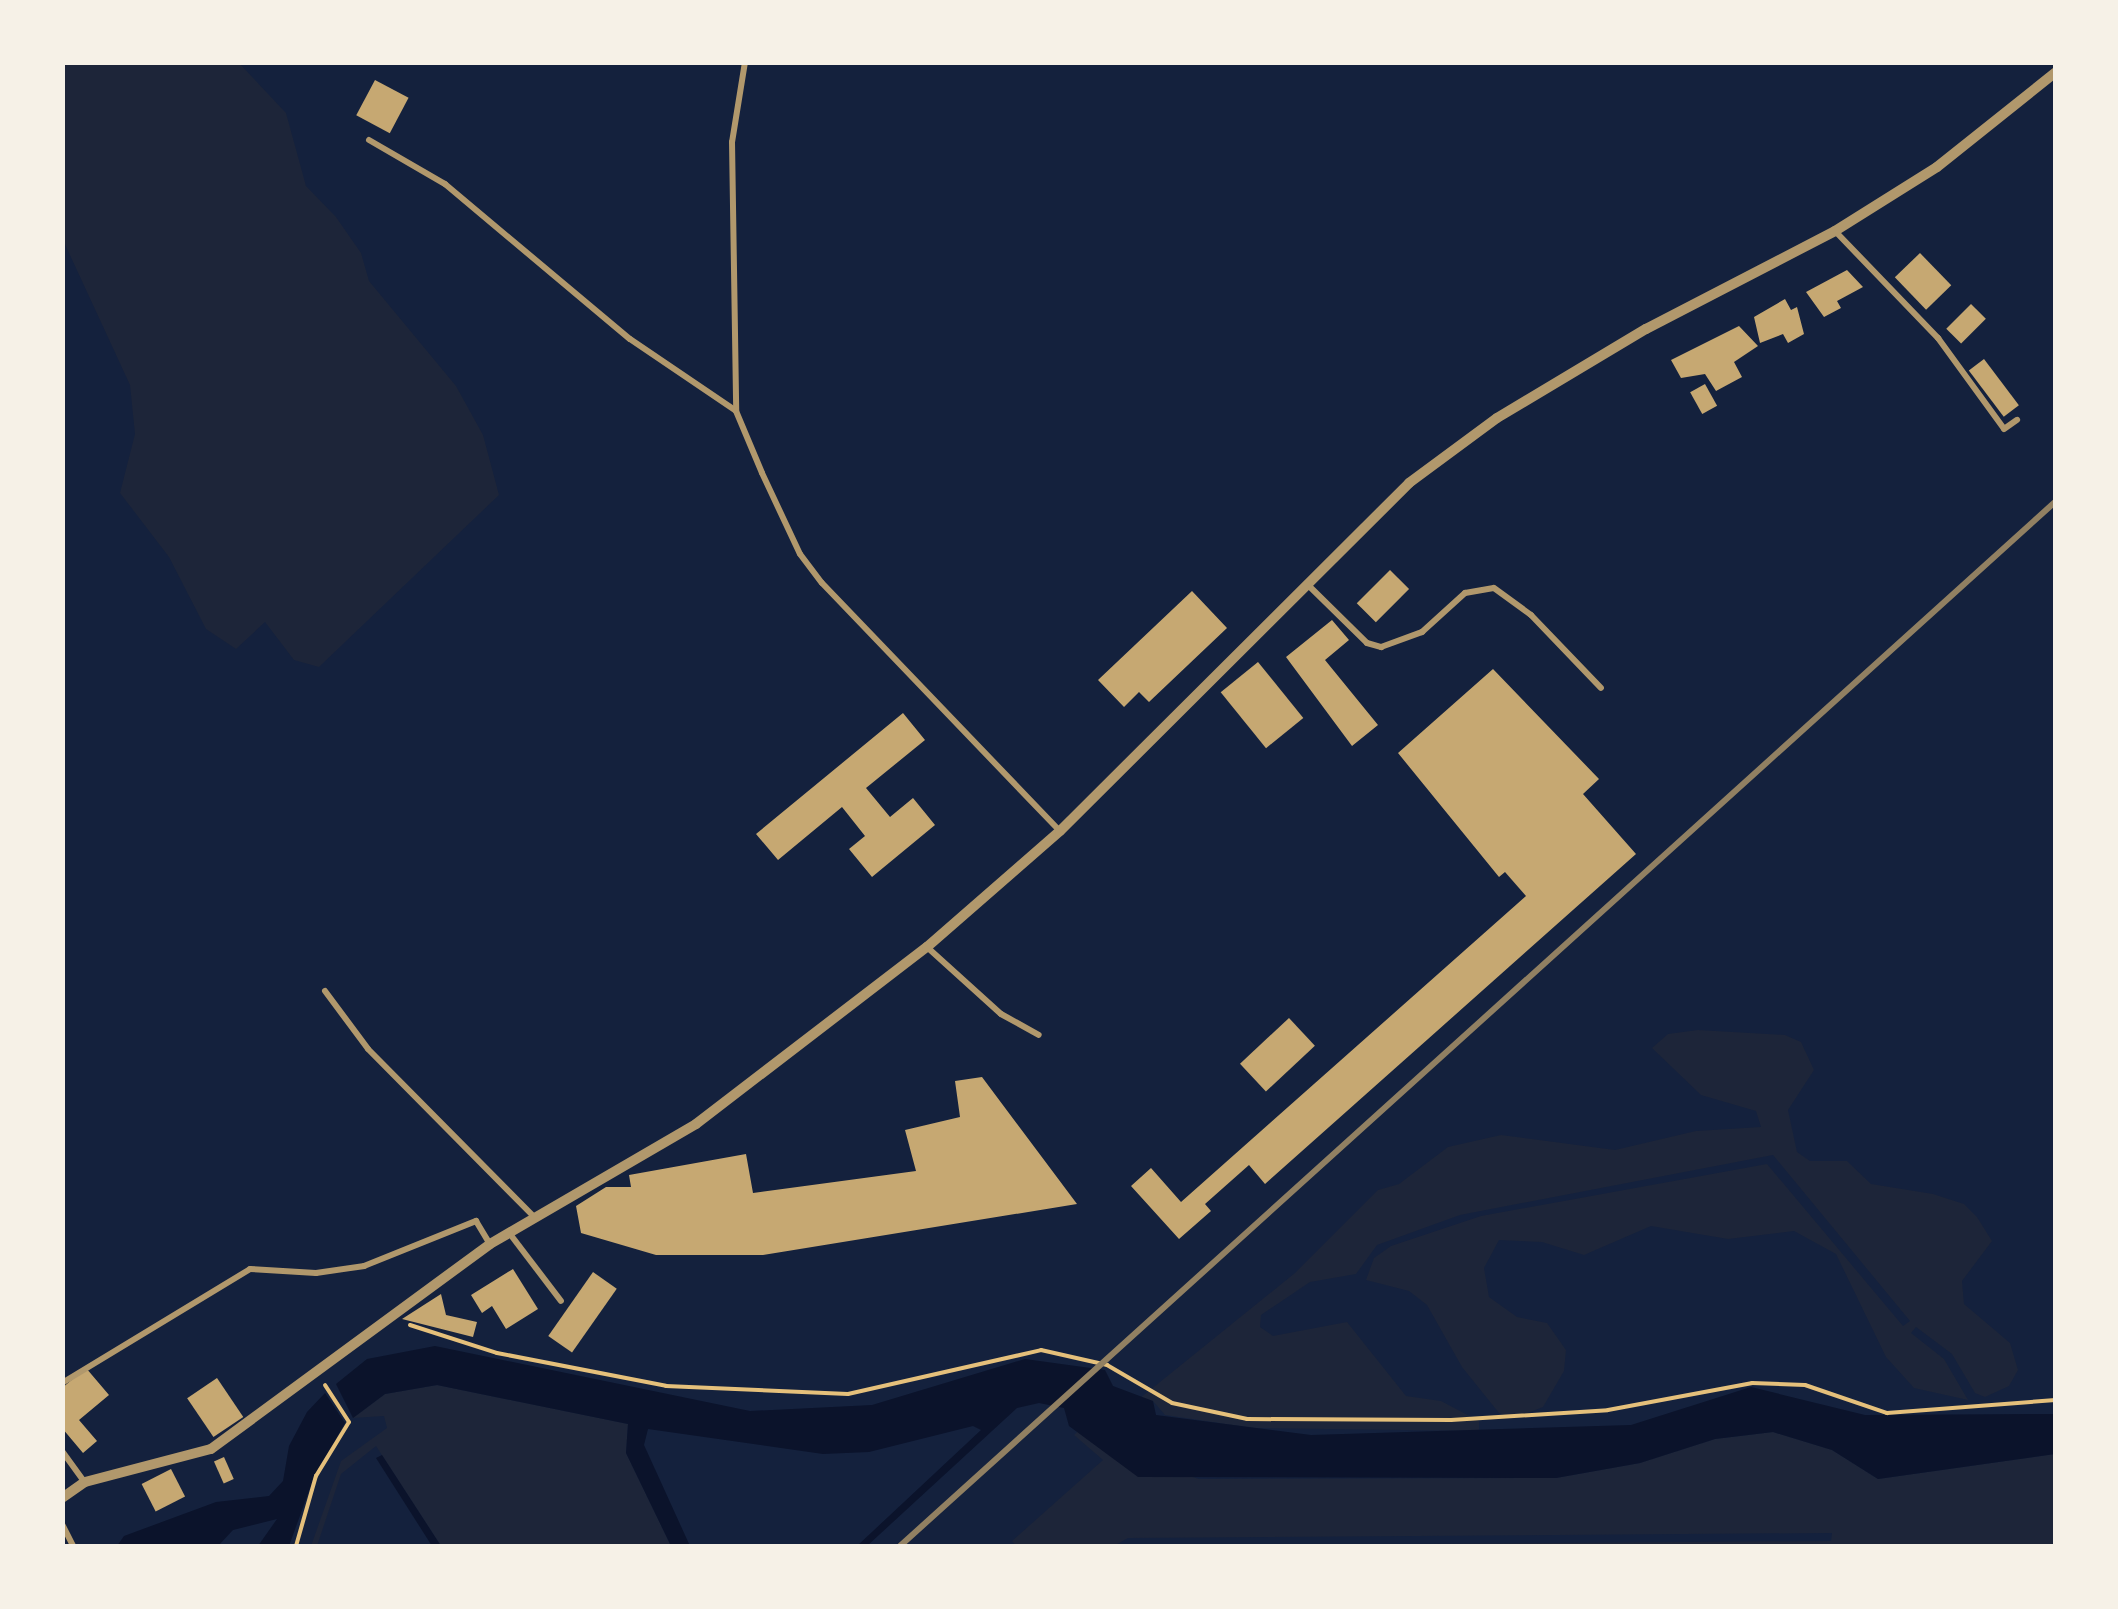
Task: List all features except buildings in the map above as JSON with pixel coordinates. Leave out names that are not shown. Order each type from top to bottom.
[{"type":"street","points":[[62,1498],[84,1482],[212,1449],[490,1244],[696,1124],[927,947],[1060,831],[1409,483],[1498,418],[1646,330],[1835,232],[1937,167],[2056,72]]},
{"type":"lane","points":[[745,62],[732,142],[736,411],[800,554],[1060,831]]},
{"type":"lane","points":[[369,140],[445,184],[630,340],[736,411]]},
{"type":"lane","points":[[1835,232],[1938,338],[2004,430],[2017,420]]},
{"type":"lane","points":[[1307,583],[1367,643],[1381,647],[1422,632],[1465,593],[1494,588],[1531,615],[1601,688]]},
{"type":"lane","points":[[927,947],[1001,1014],[1039,1036]]},
{"type":"lane","points":[[325,990],[368,1049],[535,1218]]},
{"type":"lane","points":[[62,1382],[250,1268],[316,1273],[364,1266],[476,1220],[490,1244]]},
{"type":"lane","points":[[509,1233],[561,1300]]},
{"type":"lane","points":[[62,1451],[84,1482]]},
{"type":"lane","points":[[62,1524],[73,1546]]},
{"type":"path","points":[[387,1318],[498,1353],[666,1386],[848,1394],[1041,1350],[1107,1365],[1172,1402],[1247,1419],[1451,1420],[1608,1410],[1752,1383],[1805,1385],[1887,1414],[2056,1400]]},
{"type":"path","points":[[296,1546],[316,1476],[349,1422],[324,1383]]},
{"type":"shaded area","points":[[62,63],[239,63],[286,113],[306,186],[336,217],[361,253],[369,281],[456,386],[483,435],[499,495],[319,667],[294,660],[265,622],[236,649],[206,629],[169,557],[120,493],[135,434],[130,385],[63,240]]},
{"type":"shaded area","points":[[1698,1030],[1785,1035],[1801,1042],[1814,1070],[1788,1110],[1797,1152],[1810,1161],[1847,1161],[1871,1184],[1933,1194],[1964,1204],[1977,1217],[1992,1241],[1962,1281],[1964,1304],[2010,1343],[2018,1370],[2009,1386],[1985,1397],[1975,1393],[1952,1354],[1916,1327],[1911,1333],[1944,1359],[1968,1400],[1914,1388],[1886,1357],[1836,1254],[1794,1231],[1728,1239],[1651,1226],[1584,1255],[1542,1242],[1499,1240],[1484,1268],[1489,1297],[1517,1317],[1547,1323],[1566,1350],[1564,1371],[1543,1407],[1515,1418],[1499,1413],[1462,1367],[1427,1305],[1409,1291],[1366,1280],[1374,1258],[1391,1246],[1481,1216],[1767,1164],[1903,1326],[1910,1321],[1773,1155],[1460,1215],[1377,1245],[1356,1274],[1310,1282],[1261,1315],[1260,1327],[1273,1336],[1347,1322],[1406,1396],[1441,1401],[1479,1421],[1479,1431],[1253,1428],[1165,1415],[1153,1401],[1139,1399],[1295,1273],[1378,1190],[1399,1184],[1448,1147],[1501,1135],[1615,1150],[1696,1131],[1761,1127],[1756,1111],[1701,1095],[1652,1048],[1668,1034]]},
{"type":"shaded area","points":[[435,1346],[750,1411],[872,1405],[1025,1359],[1105,1370],[1113,1386],[1153,1401],[1156,1415],[1311,1435],[1631,1425],[1751,1387],[1865,1415],[2055,1414],[2055,1454],[1878,1479],[1832,1450],[1773,1432],[1715,1439],[1640,1463],[1556,1478],[1138,1477],[1069,1426],[1064,1408],[1039,1403],[1017,1408],[867,1546],[857,1546],[981,1430],[973,1426],[869,1452],[823,1454],[648,1429],[644,1445],[690,1546],[671,1546],[626,1453],[628,1424],[437,1385],[385,1394],[353,1418],[336,1384],[367,1359]]},
{"type":"shaded area","points":[[437,1385],[628,1424],[626,1453],[671,1546],[441,1546],[376,1446],[341,1474],[317,1546],[311,1546],[341,1461],[387,1428],[384,1416],[353,1418],[385,1394]]},
{"type":"shaded area","points":[[325,1393],[345,1423],[314,1477],[289,1546],[258,1546],[277,1519],[233,1530],[218,1546],[117,1546],[124,1536],[216,1502],[269,1496],[283,1481],[289,1446],[307,1412]]},
{"type":"shaded area","points":[[1090,1420],[1167,1468],[1199,1479],[1556,1478],[1640,1463],[1715,1439],[1773,1432],[1832,1450],[1878,1479],[2055,1454],[2055,1546],[1128,1546],[1831,1541],[1832,1533],[1128,1538],[1114,1546],[1016,1546],[1012,1541],[1103,1460],[1074,1435]]},
{"type":"shaded area","points":[[382,1455],[441,1546],[432,1546],[376,1458]]},
{"type":"railway","points":[[900,1546],[2056,501]]}]
